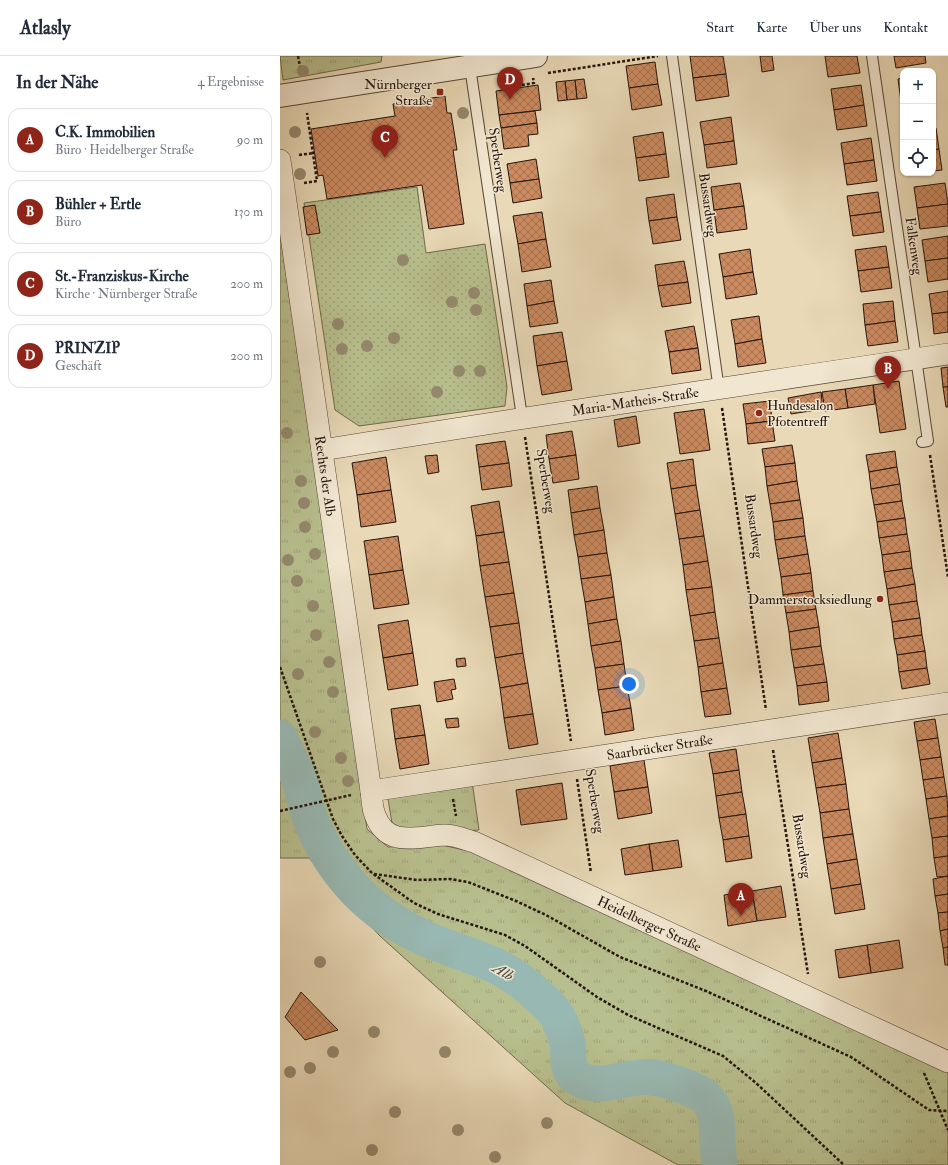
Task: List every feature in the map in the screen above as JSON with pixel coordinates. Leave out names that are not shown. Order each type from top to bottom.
[{"type":"street","points":[[280,96],[470,67],[534,66]]},
{"type":"street","name":"Rechts der Alb","points":[[280,160],[371,791]]},
{"type":"street","name":"Maria-Matheis-Straße","points":[[322,450],[522,417],[720,390],[948,354]]},
{"type":"street","name":"Saarbrücker Straße","points":[[371,791],[948,703]]},
{"type":"street","name":"Heidelberger Straße","points":[[371,791],[375,815],[380,824],[391,834],[406,839],[445,835],[459,836],[941,1059]]},
{"type":"lane","name":"Bussardweg","points":[[672,56],[720,390]]},
{"type":"lane","name":"Falkenweg","points":[[872,56],[916,359],[925,441]]},
{"type":"lane","name":"Sperberweg","points":[[470,67],[522,417]]},
{"type":"path","points":[[503,88],[534,83],[534,66]]},
{"type":"path","points":[[306,111],[317,177]]},
{"type":"path","points":[[306,154],[314,153]]},
{"type":"path","name":"Bussardweg","points":[[720,390],[770,730],[812,999]]},
{"type":"path","name":"Sperberweg","points":[[522,417],[595,899]]},
{"type":"path","points":[[925,441],[948,577]]},
{"type":"path","points":[[280,667],[333,819],[355,855],[372,873],[426,910],[505,935],[526,946],[597,997],[628,1015],[723,1056],[756,1083],[844,1165]]},
{"type":"path","points":[[450,779],[459,836]]},
{"type":"path","points":[[280,811],[347,796]]},
{"type":"path","points":[[372,873],[417,880],[450,879],[468,882],[516,901],[546,915],[620,957],[706,991],[851,1056],[929,1110],[948,1111]]},
{"type":"path","points":[[941,1059],[924,1072],[948,1130]]},
{"type":"green space","points":[[280,56],[382,56],[381,62],[283,80]]},
{"type":"green space","points":[[417,187],[426,253],[485,244],[507,387],[505,406],[359,426],[335,410],[304,203]]},
{"type":"green space","points":[[280,232],[367,829],[388,847],[442,845],[481,854],[815,1008],[948,1073],[948,1165],[678,1165],[565,1103],[380,936],[309,858],[280,858]]},
{"type":"green space","points":[[472,781],[479,830],[407,835],[393,829],[387,793]]},
{"type":"building","points":[[690,56],[723,56],[726,74],[693,78]]},
{"type":"building","points":[[760,56],[772,56],[774,70],[762,72]]},
{"type":"building","points":[[825,56],[857,56],[860,73],[828,77]]},
{"type":"building","points":[[894,56],[925,56],[926,63],[896,68]]},
{"type":"building","points":[[655,62],[658,84],[629,88],[626,66]]},
{"type":"building","points":[[726,74],[729,96],[696,101],[693,78]]},
{"type":"building","points":[[584,79],[587,98],[577,99],[575,80]]},
{"type":"building","points":[[898,79],[900,79],[900,94]]},
{"type":"building","points":[[575,80],[577,99],[567,100],[565,81]]},
{"type":"building","points":[[565,81],[567,100],[558,101],[556,82]]},
{"type":"building","points":[[658,84],[662,105],[632,110],[629,88]]},
{"type":"building","points":[[538,85],[541,110],[499,115],[496,91]]},
{"type":"building","points":[[861,85],[864,105],[834,110],[831,89]]},
{"type":"building","points":[[445,96],[447,113],[451,113],[457,150],[453,150],[464,224],[429,229],[422,185],[327,199],[323,175],[318,176],[311,129],[395,116],[393,104]]},
{"type":"building","points":[[864,105],[867,126],[837,130],[834,110]]},
{"type":"building","points":[[535,111],[537,123],[501,128],[499,115]]},
{"type":"building","points":[[731,117],[734,141],[704,145],[700,122]]},
{"type":"building","points":[[537,123],[538,134],[528,135],[529,146],[504,149],[501,128]]},
{"type":"building","points":[[936,128],[939,149],[936,150]]},
{"type":"building","points":[[663,132],[666,154],[636,158],[633,137]]},
{"type":"building","points":[[871,138],[874,160],[844,164],[841,143]]},
{"type":"building","points":[[734,141],[737,164],[707,168],[704,145]]},
{"type":"building","points":[[939,149],[942,170],[936,171],[936,150]]},
{"type":"building","points":[[666,154],[669,177],[639,181],[636,158]]},
{"type":"building","points":[[536,159],[539,179],[510,183],[507,164]]},
{"type":"building","points":[[874,160],[877,181],[847,185],[844,164]]},
{"type":"building","points":[[539,179],[542,198],[513,203],[510,183]]},
{"type":"building","points":[[740,183],[744,206],[714,210],[711,187]]},
{"type":"building","points":[[945,183],[948,204],[917,208],[914,187]]},
{"type":"building","points":[[878,192],[881,212],[850,216],[847,196]]},
{"type":"building","points":[[674,194],[677,217],[649,221],[646,198]]},
{"type":"building","points":[[948,204],[948,226],[920,229],[917,208]]},
{"type":"building","points":[[315,205],[320,233],[307,235],[303,207]]},
{"type":"building","points":[[744,206],[747,229],[717,233],[714,210]]},
{"type":"building","points":[[542,212],[546,239],[518,244],[513,216]]},
{"type":"building","points":[[881,212],[884,232],[853,236],[850,216]]},
{"type":"building","points":[[677,217],[681,240],[653,244],[649,221]]},
{"type":"building","points":[[948,236],[948,258],[925,261],[922,240]]},
{"type":"building","points":[[546,239],[551,267],[522,272],[518,244]]},
{"type":"building","points":[[886,246],[889,267],[858,271],[855,250]]},
{"type":"building","points":[[750,249],[753,272],[723,277],[719,254]]},
{"type":"building","points":[[948,258],[948,279],[928,282],[925,261]]},
{"type":"building","points":[[684,261],[688,282],[658,286],[655,265]]},
{"type":"building","points":[[889,267],[892,288],[861,292],[858,271]]},
{"type":"building","points":[[753,272],[757,294],[726,299],[723,277]]},
{"type":"building","points":[[551,280],[554,301],[527,306],[524,284]]},
{"type":"building","points":[[688,282],[691,303],[662,307],[658,286]]},
{"type":"building","points":[[948,291],[948,312],[932,314],[929,294]]},
{"type":"building","points":[[554,301],[558,323],[530,327],[527,306]]},
{"type":"building","points":[[893,301],[895,321],[865,325],[863,304]]},
{"type":"building","points":[[948,312],[948,332],[934,334],[932,314]]},
{"type":"building","points":[[759,316],[762,339],[735,344],[731,320]]},
{"type":"building","points":[[895,321],[898,342],[868,346],[865,325]]},
{"type":"building","points":[[694,326],[698,348],[669,352],[665,331]]},
{"type":"building","points":[[562,332],[567,361],[537,366],[533,336]]},
{"type":"building","points":[[762,339],[766,363],[738,367],[735,344]]},
{"type":"building","points":[[698,348],[701,370],[672,374],[669,352]]},
{"type":"building","points":[[567,361],[572,390],[542,395],[537,366]]},
{"type":"building","points":[[948,367],[948,387],[943,387],[941,368]]},
{"type":"building","points":[[899,381],[906,429],[880,433],[873,385]]},
{"type":"building","points":[[873,385],[875,404],[848,408],[845,389]]},
{"type":"building","points":[[943,387],[948,387],[948,407],[946,407]]},
{"type":"building","points":[[845,389],[848,408],[825,411],[822,392]]},
{"type":"building","points":[[821,392],[823,409],[791,414],[788,398]]},
{"type":"building","points":[[770,401],[772,421],[746,424],[743,404]]},
{"type":"building","points":[[704,409],[710,450],[680,454],[674,413]]},
{"type":"building","points":[[636,416],[640,443],[618,447],[614,420]]},
{"type":"building","points":[[772,421],[775,441],[748,444],[746,424]]},
{"type":"building","points":[[572,431],[576,455],[549,459],[546,435]]},
{"type":"building","points":[[505,441],[509,463],[479,467],[476,445]]},
{"type":"building","points":[[792,445],[795,463],[765,467],[762,449]]},
{"type":"building","points":[[895,451],[897,467],[869,472],[866,455]]},
{"type":"building","points":[[437,455],[439,472],[428,474],[425,456]]},
{"type":"building","points":[[576,455],[579,479],[553,483],[549,459]]},
{"type":"building","points":[[386,457],[391,490],[357,495],[352,463]]},
{"type":"building","points":[[693,459],[696,485],[671,489],[667,463]]},
{"type":"building","points":[[509,463],[512,486],[482,490],[479,467]]},
{"type":"building","points":[[795,463],[797,481],[767,486],[765,467]]},
{"type":"building","points":[[897,467],[900,484],[871,489],[869,472]]},
{"type":"building","points":[[797,481],[800,500],[770,504],[767,486]]},
{"type":"building","points":[[900,484],[902,501],[874,505],[871,489]]},
{"type":"building","points":[[696,485],[700,510],[675,514],[671,489]]},
{"type":"building","points":[[597,486],[600,508],[571,513],[568,490]]},
{"type":"building","points":[[391,490],[396,522],[361,527],[357,495]]},
{"type":"building","points":[[800,500],[803,518],[773,522],[770,504]]},
{"type":"building","points":[[499,501],[504,532],[476,536],[471,506]]},
{"type":"building","points":[[902,501],[905,518],[877,522],[874,505]]},
{"type":"building","points":[[600,508],[604,530],[574,535],[571,513]]},
{"type":"building","points":[[700,510],[704,536],[679,539],[675,514]]},
{"type":"building","points":[[803,518],[805,536],[775,540],[773,522]]},
{"type":"building","points":[[905,518],[907,534],[879,538],[877,522]]},
{"type":"building","points":[[604,530],[607,553],[578,557],[574,535]]},
{"type":"building","points":[[504,532],[509,562],[480,566],[476,536]]},
{"type":"building","points":[[907,534],[910,551],[882,555],[879,538]]},
{"type":"building","points":[[398,536],[403,570],[369,575],[364,541]]},
{"type":"building","points":[[704,536],[708,561],[683,565],[679,539]]},
{"type":"building","points":[[805,536],[808,554],[778,559],[775,540]]},
{"type":"building","points":[[910,551],[912,568],[884,572],[882,555]]},
{"type":"building","points":[[607,553],[611,575],[581,579],[578,557]]},
{"type":"building","points":[[808,554],[811,573],[781,577],[778,559]]},
{"type":"building","points":[[708,561],[712,587],[686,590],[683,565]]},
{"type":"building","points":[[509,562],[514,593],[485,597],[480,566]]},
{"type":"building","points":[[912,568],[915,584],[887,589],[884,572]]},
{"type":"building","points":[[403,570],[409,604],[374,609],[369,575]]},
{"type":"building","points":[[811,573],[813,591],[783,595],[781,577]]},
{"type":"building","points":[[611,575],[614,597],[585,602],[581,579]]},
{"type":"building","points":[[915,584],[917,601],[889,605],[887,589]]},
{"type":"building","points":[[712,587],[715,612],[690,616],[686,590]]},
{"type":"building","points":[[813,591],[816,609],[786,613],[783,595]]},
{"type":"building","points":[[514,593],[519,623],[490,627],[485,597]]},
{"type":"building","points":[[614,597],[617,619],[588,624],[585,602]]},
{"type":"building","points":[[917,601],[920,618],[892,622],[889,605]]},
{"type":"building","points":[[816,609],[819,627],[789,632],[786,613]]},
{"type":"building","points":[[715,612],[719,638],[694,641],[690,616]]},
{"type":"building","points":[[920,618],[922,635],[894,639],[892,622]]},
{"type":"building","points":[[617,619],[621,641],[591,646],[588,624]]},
{"type":"building","points":[[408,620],[413,653],[383,658],[378,625]]},
{"type":"building","points":[[519,623],[523,653],[495,658],[490,627]]},
{"type":"building","points":[[819,627],[821,646],[791,650],[789,632]]},
{"type":"building","points":[[922,635],[925,651],[897,655],[894,639]]},
{"type":"building","points":[[719,638],[723,663],[698,667],[694,641]]},
{"type":"building","points":[[621,641],[624,664],[595,668],[591,646]]},
{"type":"building","points":[[821,646],[824,664],[794,668],[791,650]]},
{"type":"building","points":[[925,651],[927,668],[899,672],[897,655]]},
{"type":"building","points":[[413,653],[418,685],[388,690],[383,658]]},
{"type":"building","points":[[523,653],[528,683],[500,688],[495,658]]},
{"type":"building","points":[[465,658],[466,666],[457,667],[456,659]]},
{"type":"building","points":[[723,663],[727,688],[701,692],[698,667]]},
{"type":"building","points":[[624,664],[627,686],[598,690],[595,668]]},
{"type":"building","points":[[824,664],[827,682],[797,686],[794,668]]},
{"type":"building","points":[[927,668],[930,684],[902,689],[899,672]]},
{"type":"building","points":[[454,679],[456,689],[451,690],[453,699],[437,702],[434,682]]},
{"type":"building","points":[[827,682],[829,701],[799,705],[797,686]]},
{"type":"building","points":[[528,683],[533,714],[504,718],[500,688]]},
{"type":"building","points":[[627,686],[631,708],[602,713],[598,690]]},
{"type":"building","points":[[727,688],[731,714],[705,717],[701,692]]},
{"type":"building","points":[[420,705],[425,735],[395,739],[391,709]]},
{"type":"building","points":[[631,708],[634,730],[605,735],[602,713]]},
{"type":"building","points":[[533,714],[538,744],[509,749],[504,718]]},
{"type":"building","points":[[458,718],[459,727],[447,728],[445,719]]},
{"type":"building","points":[[935,719],[938,738],[917,741],[914,722]]},
{"type":"building","points":[[838,733],[842,758],[812,763],[808,738]]},
{"type":"building","points":[[425,735],[429,764],[400,769],[395,739]]},
{"type":"building","points":[[938,738],[941,757],[920,760],[917,741]]},
{"type":"building","points":[[736,749],[739,770],[713,774],[709,753]]},
{"type":"building","points":[[941,757],[944,777],[923,780],[920,760]]},
{"type":"building","points":[[842,758],[846,784],[816,788],[812,763]]},
{"type":"building","points":[[644,760],[648,787],[614,792],[610,766]]},
{"type":"building","points":[[739,770],[742,792],[716,796],[713,774]]},
{"type":"building","points":[[944,777],[947,796],[926,799],[923,780]]},
{"type":"building","points":[[562,783],[567,819],[521,825],[516,790]]},
{"type":"building","points":[[846,784],[849,809],[820,813],[816,788]]},
{"type":"building","points":[[648,787],[652,813],[618,819],[614,792]]},
{"type":"building","points":[[742,792],[746,814],[719,818],[716,796]]},
{"type":"building","points":[[947,796],[948,816],[929,819],[926,799]]},
{"type":"building","points":[[849,809],[853,834],[823,838],[820,813]]},
{"type":"building","points":[[746,814],[749,836],[723,840],[719,818]]},
{"type":"building","points":[[948,816],[948,836],[932,838],[929,819]]},
{"type":"building","points":[[853,834],[857,859],[827,864],[823,838]]},
{"type":"building","points":[[749,836],[752,858],[726,862],[723,840]]},
{"type":"building","points":[[948,836],[948,856],[934,858],[932,838]]},
{"type":"building","points":[[678,840],[682,867],[653,871],[649,844]]},
{"type":"building","points":[[649,844],[653,871],[625,875],[621,849]]},
{"type":"building","points":[[948,856],[948,876],[937,877],[934,858]]},
{"type":"building","points":[[857,859],[861,884],[831,889],[827,864]]},
{"type":"building","points":[[948,876],[948,894],[935,896],[933,879]]},
{"type":"building","points":[[861,884],[865,909],[835,914],[831,889]]},
{"type":"building","points":[[781,886],[786,917],[757,921],[752,891]]},
{"type":"building","points":[[752,891],[757,921],[728,926],[724,895]]},
{"type":"building","points":[[948,894],[948,912],[938,913],[935,896]]},
{"type":"building","points":[[948,912],[948,929],[940,931],[938,913]]},
{"type":"building","points":[[948,929],[948,947],[943,948],[940,931]]},
{"type":"building","points":[[899,940],[903,968],[871,973],[867,945]]},
{"type":"building","points":[[867,945],[871,973],[839,978],[835,950]]},
{"type":"building","points":[[948,947],[948,965],[945,965],[943,948]]},
{"type":"building","points":[[301,992],[338,1030],[305,1040],[285,1017]]},
{"type":"waterway","name":"Alb","points":[[280,738],[297,774],[313,825],[332,860],[356,891],[370,904],[402,927],[434,942],[476,957],[502,969],[528,987],[555,1012],[567,1041],[570,1069],[576,1077],[585,1082],[603,1084],[631,1078],[650,1077],[686,1087],[704,1096],[711,1104],[716,1118],[720,1165]]},
{"type":"place","name":"Nürnberger Straße","points":[[440,92]]},
{"type":"place","name":"PRINZIP","points":[[510,100]]},
{"type":"place","name":"St.-Franziskus-Kirche","points":[[385,158]]},
{"type":"place","name":"Bühler + Ertle","points":[[888,389]]},
{"type":"place","name":"Hundesalon Pfotentreff","points":[[759,413]]},
{"type":"place","name":"Dammerstocksiedlung","points":[[880,599]]},
{"type":"place","name":"C.K. Immobilien","points":[[741,916]]}]
